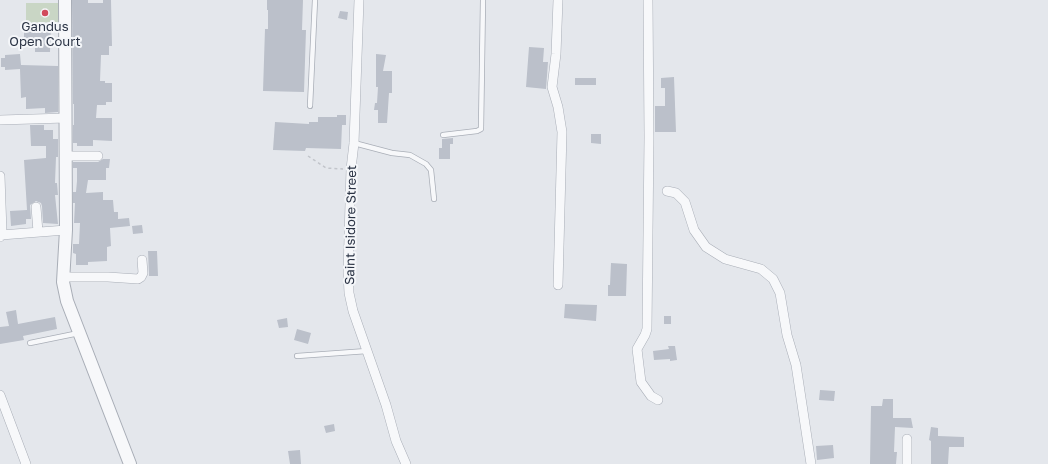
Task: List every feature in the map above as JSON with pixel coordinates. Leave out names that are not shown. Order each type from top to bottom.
[{"type":"street","points":[[65,0],[66,230],[63,278],[66,301],[130,464]]},
{"type":"street","name":"Saint Isidore Street","points":[[359,0],[354,143],[351,169],[348,272],[349,293],[353,311],[386,405],[396,441],[406,464]]},
{"type":"street","points":[[558,0],[556,54],[552,87],[558,107],[562,132],[558,285]]},
{"type":"street","points":[[648,0],[649,137],[647,329],[637,349],[641,382],[651,396],[658,400]]},
{"type":"street","points":[[0,120],[66,118]]},
{"type":"street","points":[[66,156],[98,156]]},
{"type":"street","points":[[0,176],[1,236],[66,230]]},
{"type":"street","points":[[667,191],[676,193],[685,202],[694,230],[706,247],[725,259],[761,269],[773,279],[780,293],[787,335],[796,365],[811,464]]},
{"type":"street","points":[[36,207],[38,232]]},
{"type":"street","points":[[63,278],[108,277],[138,279],[143,273],[142,260]]},
{"type":"street","points":[[0,395],[26,464]]},
{"type":"street","points":[[907,439],[907,464]]},
{"type":"lane","points":[[310,106],[315,0]]},
{"type":"lane","points":[[443,135],[477,131],[481,129],[483,0]]},
{"type":"lane","points":[[354,143],[392,153],[410,155],[426,164],[431,170],[434,199]]},
{"type":"lane","points":[[30,343],[79,333]]},
{"type":"lane","points":[[298,356],[367,351]]},
{"type":"path","points":[[308,156],[326,168],[351,169]]},
{"type":"green space","name":"Gandus Open Court","points":[[26,3],[63,3],[63,22],[26,23]]},
{"type":"building","points":[[72,0],[88,0],[88,3],[103,3],[103,0],[111,0],[112,46],[109,46],[109,55],[101,55],[100,81],[112,83],[112,102],[106,102],[106,105],[97,105],[96,118],[112,118],[112,141],[93,140],[93,146],[77,146],[77,143],[73,143],[74,104]]},
{"type":"building","points":[[267,0],[303,0],[302,30],[306,30],[304,92],[263,91],[265,29],[268,29]]},
{"type":"building","points":[[340,11],[348,12],[347,20],[338,18]]},
{"type":"building","points":[[27,24],[51,24],[50,52],[35,52],[35,43],[32,43],[32,40],[24,40],[24,31],[27,31]]},
{"type":"building","points":[[529,47],[544,48],[543,62],[548,62],[546,89],[526,87]]},
{"type":"building","points":[[20,54],[21,65],[58,66],[58,112],[45,113],[45,108],[26,109],[26,97],[21,98],[20,69],[5,70],[5,67],[1,67],[1,58],[5,58],[5,55]]},
{"type":"building","points":[[376,54],[386,55],[383,71],[392,71],[392,93],[389,93],[387,123],[378,123],[378,110],[374,110],[375,103],[377,103],[378,87],[376,87]]},
{"type":"building","points":[[674,77],[676,132],[655,132],[655,106],[665,106],[665,88],[661,88],[661,78]]},
{"type":"building","points":[[575,78],[596,78],[596,85],[575,85]]},
{"type":"building","points":[[337,115],[346,115],[346,125],[342,125],[341,149],[306,148],[305,151],[273,150],[275,122],[309,124],[309,122],[318,122],[318,117],[337,117]]},
{"type":"building","points":[[30,125],[44,125],[44,130],[53,130],[53,139],[58,139],[58,157],[56,157],[55,183],[57,183],[58,195],[55,195],[58,224],[43,223],[42,206],[41,203],[36,201],[30,205],[31,219],[26,219],[26,224],[11,226],[10,211],[27,210],[24,160],[46,158],[46,146],[31,146]]},
{"type":"building","points":[[591,134],[601,134],[601,144],[591,143]]},
{"type":"building","points":[[453,138],[453,144],[450,144],[450,159],[439,159],[439,148],[442,148],[442,139]]},
{"type":"building","points":[[103,159],[110,159],[109,168],[106,168],[106,180],[88,180],[86,193],[103,192],[103,200],[113,200],[114,212],[118,212],[118,219],[129,218],[130,226],[110,228],[111,246],[107,247],[107,261],[88,262],[88,265],[76,265],[76,254],[73,253],[73,244],[79,244],[80,223],[74,223],[75,203],[73,203],[73,192],[76,192],[77,168],[73,168],[73,162],[98,162]]},
{"type":"building","points":[[142,225],[143,233],[133,234],[132,226]]},
{"type":"building","points":[[148,251],[157,251],[158,276],[149,276]]},
{"type":"building","points":[[611,263],[627,264],[626,296],[608,296]]},
{"type":"building","points":[[565,304],[597,305],[596,321],[564,318]]},
{"type":"building","points":[[16,310],[18,324],[55,317],[57,329],[23,336],[24,340],[0,344],[0,327],[9,326],[6,312]]},
{"type":"building","points":[[664,316],[671,316],[671,324],[664,324]]},
{"type":"building","points":[[287,318],[288,327],[279,328],[277,320]]},
{"type":"building","points":[[297,329],[311,333],[308,344],[294,340]]},
{"type":"building","points":[[668,346],[675,346],[677,360],[654,360],[653,351],[669,349]]},
{"type":"building","points":[[820,390],[835,391],[834,401],[819,400]]},
{"type":"building","points":[[883,399],[893,399],[893,418],[911,418],[913,428],[895,427],[894,452],[897,452],[896,464],[870,464],[871,406],[882,406]]},
{"type":"building","points":[[334,424],[335,431],[326,433],[324,426]]},
{"type":"building","points":[[931,427],[938,428],[938,436],[964,437],[964,447],[949,447],[948,464],[931,464],[931,441],[929,440]]},
{"type":"building","points":[[833,445],[834,458],[817,460],[816,446]]},
{"type":"building","points":[[300,450],[301,464],[290,464],[288,451]]},
{"type":"place","name":"Gandus Open Court","points":[[45,13]]}]
